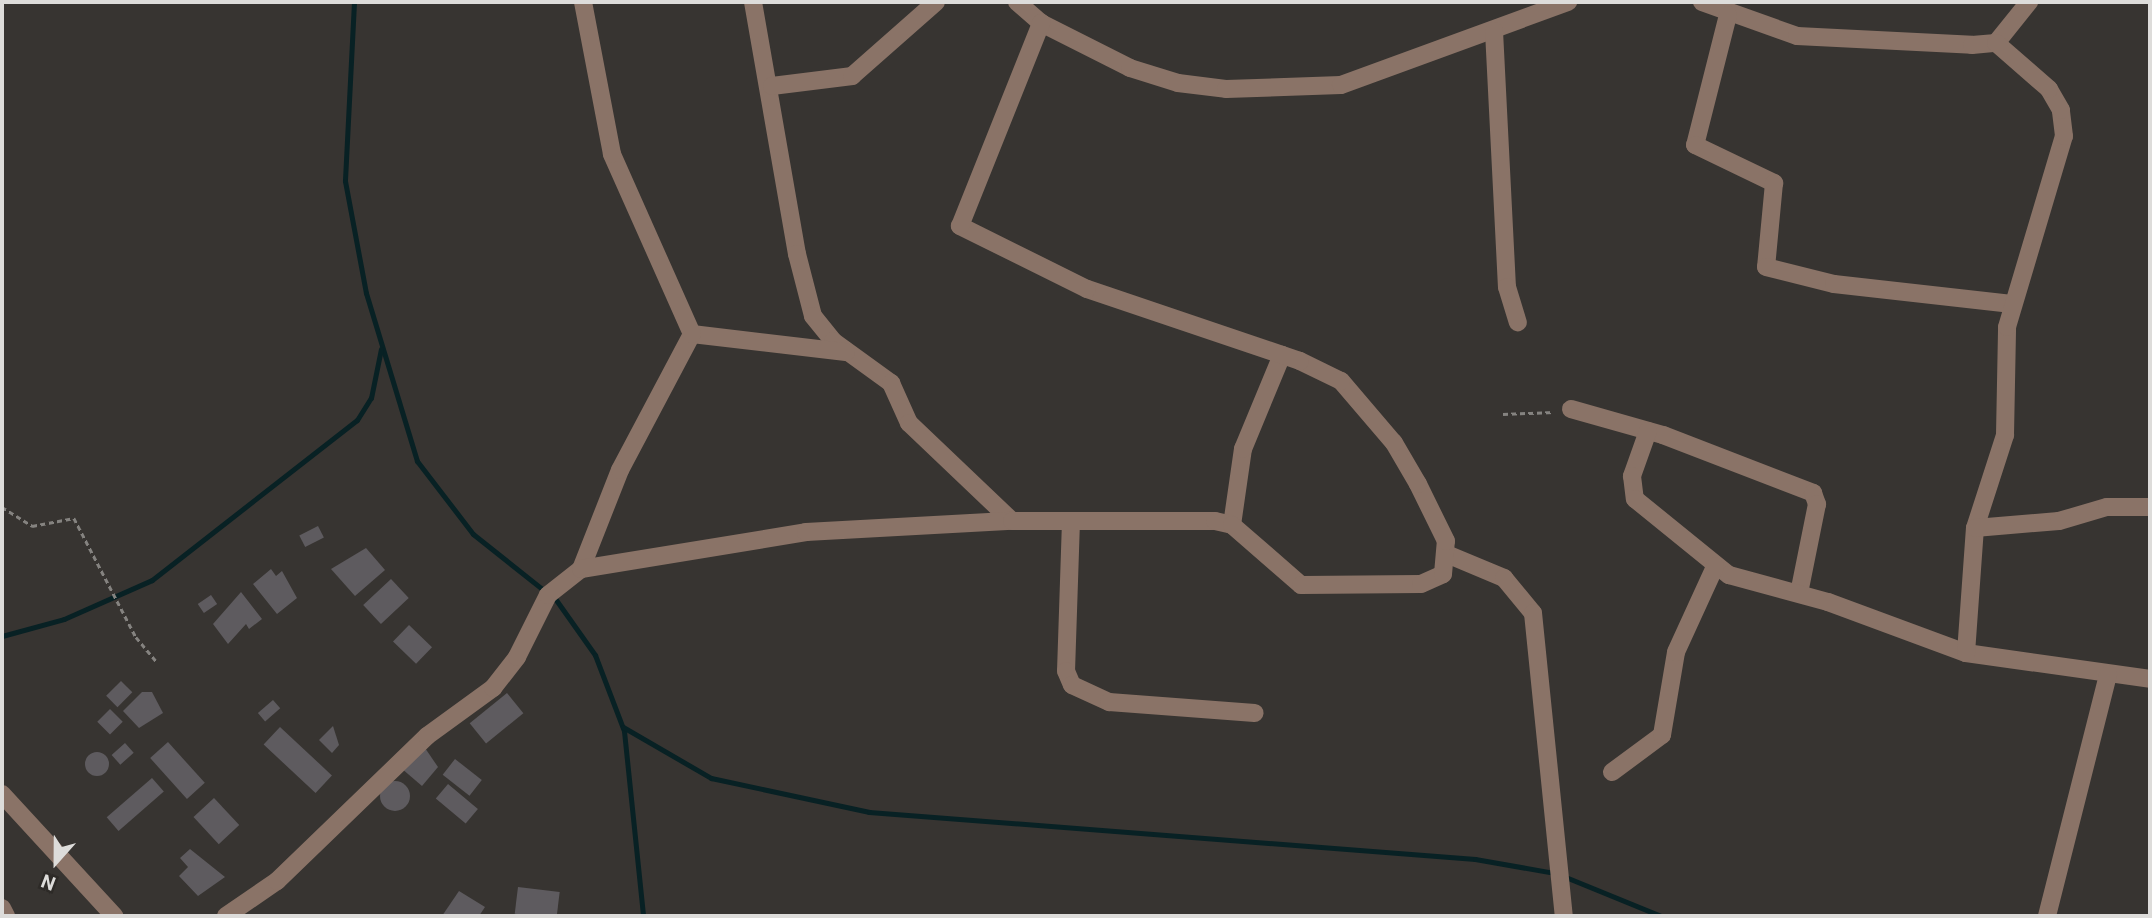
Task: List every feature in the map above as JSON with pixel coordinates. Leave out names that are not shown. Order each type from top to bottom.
[{"type":"street","points":[[583,2],[612,153],[692,334]]},
{"type":"street","points":[[753,2],[772,86],[797,254],[813,316],[849,352],[891,383],[909,423],[1012,522]]},
{"type":"street","points":[[772,86],[852,76],[936,2]]},
{"type":"street","points":[[1017,2],[1041,23],[1130,68],[1178,83],[1226,89],[1341,85],[1568,2]]},
{"type":"street","points":[[1702,2],[1728,15],[1838,41],[1996,43],[2049,89],[2064,121],[2061,149],[2012,304],[2001,354],[2005,435],[1975,528],[1966,653]]},
{"type":"street","points":[[1996,43],[2029,2]]},
{"type":"street","points":[[1728,15],[1695,145],[1774,183],[1766,267],[1834,284],[2012,304]]},
{"type":"street","points":[[226,916],[277,881],[435,730],[493,688],[517,657],[548,595],[582,569],[807,533],[1071,521],[1232,525],[1301,585],[1421,584],[1443,574],[1449,555],[1418,484],[1369,411],[1340,382],[1282,355],[1087,289],[960,226],[1041,23]]},
{"type":"street","points":[[1494,31],[1507,287],[1518,322]]},
{"type":"street","points":[[692,334],[849,352]]},
{"type":"street","points":[[582,569],[621,470],[692,334]]},
{"type":"street","points":[[1232,525],[1243,449],[1282,355]]},
{"type":"street","points":[[1571,409],[1648,430],[1813,493],[1817,504],[1799,593]]},
{"type":"street","points":[[1648,430],[1632,476],[1635,499],[1715,567],[1799,593],[1966,653],[2150,679]]},
{"type":"street","points":[[1975,528],[2059,521],[2107,507],[2150,507]]},
{"type":"street","points":[[1071,521],[1066,671],[1072,685],[1109,702],[1255,713]]},
{"type":"street","points":[[1449,555],[1504,578],[1533,613],[1564,916]]},
{"type":"street","points":[[1612,772],[1662,735],[1675,652],[1715,567]]},
{"type":"street","points":[[2047,916],[2109,675]]},
{"type":"street","points":[[2,793],[114,916]]},
{"type":"street","points":[[2,908],[6,916]]},
{"type":"path","points":[[1503,414],[1571,409]]},
{"type":"path","points":[[2,507],[32,526],[74,517],[136,637],[157,662]]},
{"type":"building","points":[[318,526],[324,538],[305,547],[299,536]]},
{"type":"building","points":[[366,548],[385,570],[355,596],[331,569]]},
{"type":"building","points":[[271,569],[276,576],[282,571],[297,598],[277,614],[253,584]]},
{"type":"building","points":[[391,579],[409,598],[381,624],[363,605]]},
{"type":"building","points":[[241,592],[262,619],[249,629],[246,624],[228,644],[213,624]]},
{"type":"building","points":[[211,595],[217,604],[204,613],[198,604]]},
{"type":"building","points":[[409,625],[432,647],[416,664],[393,642]]},
{"type":"building","points":[[121,681],[132,692],[117,707],[106,696]]},
{"type":"building","points":[[142,692],[152,692],[163,713],[139,728],[123,711]]},
{"type":"building","points":[[507,693],[523,713],[486,743],[470,723]]},
{"type":"building","points":[[273,700],[280,708],[265,721],[258,713]]},
{"type":"building","points":[[110,709],[123,722],[110,734],[97,722]]},
{"type":"building","points":[[333,726],[339,745],[332,753],[319,740]]},
{"type":"building","points":[[280,727],[332,775],[316,793],[264,745]]},
{"type":"building","points":[[168,742],[205,783],[187,799],[150,758]]},
{"type":"building","points":[[125,743],[134,753],[120,765],[112,755]]},
{"type":"building","points":[[425,748],[438,767],[422,786],[401,768]]},
{"type":"building","points":[[97,752],[105,756],[109,764],[105,772],[97,776],[89,772],[85,764],[89,756]]},
{"type":"building","points":[[455,759],[482,780],[469,796],[443,775]]},
{"type":"building","points":[[152,778],[164,792],[119,831],[107,817]]},
{"type":"building","points":[[395,781],[406,785],[410,796],[406,807],[395,811],[384,807],[380,796],[384,785]]},
{"type":"building","points":[[448,784],[478,809],[466,824],[436,799]]},
{"type":"building","points":[[214,798],[239,825],[219,844],[194,817]]},
{"type":"building","points":[[190,849],[225,877],[198,896],[179,876],[188,867],[180,858]]},
{"type":"building","points":[[518,887],[560,892],[557,916],[515,914]]},
{"type":"building","points":[[459,891],[485,907],[479,916],[442,916]]},
{"type":"waterway","points":[[354,2],[345,181],[366,293],[417,461],[473,534],[546,592]]},
{"type":"waterway","points":[[2,636],[64,619],[152,580],[357,420],[371,398],[381,349]]},
{"type":"waterway","points":[[554,597],[595,655],[624,731],[643,916]]},
{"type":"waterway","points":[[623,727],[711,778],[869,812],[1475,859],[1554,873]]},
{"type":"waterway","points":[[1563,876],[1661,916]]}]
